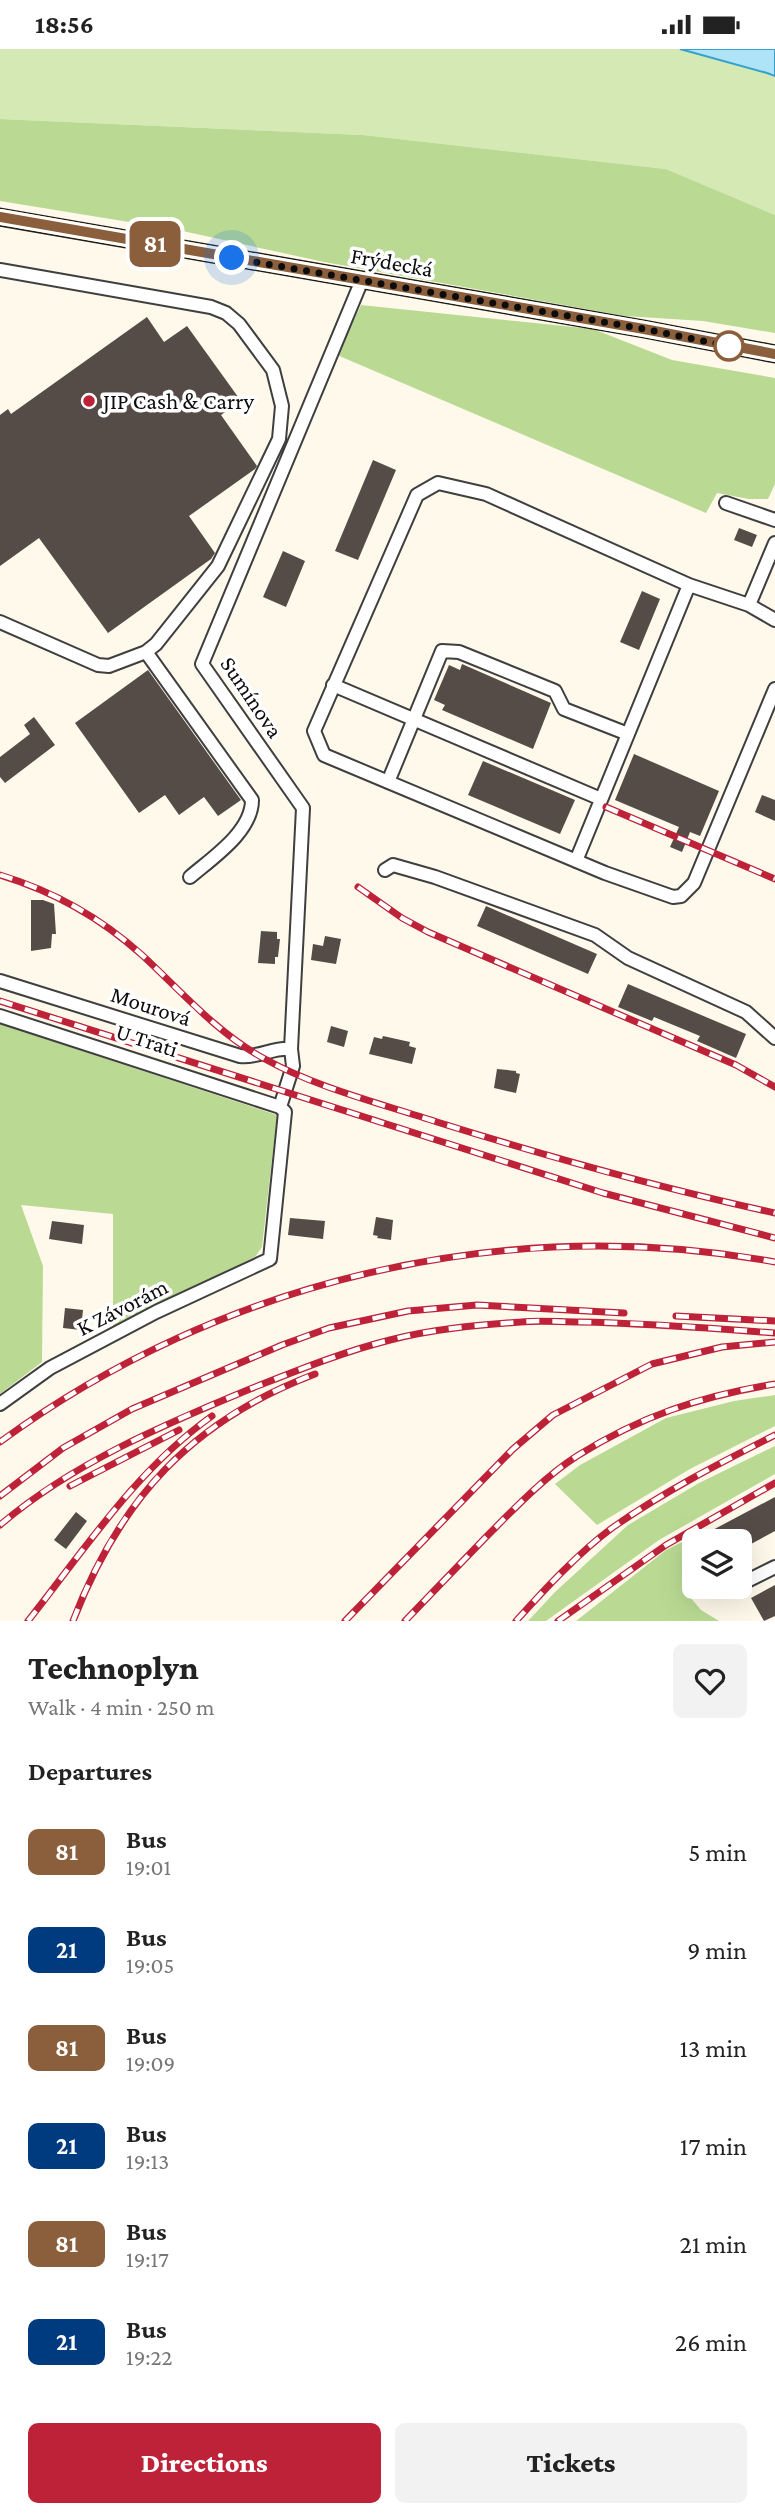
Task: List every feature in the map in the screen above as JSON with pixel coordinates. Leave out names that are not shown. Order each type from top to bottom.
[{"type":"main road","name":"Frýdecká","points":[[0,217],[775,354]]},
{"type":"street","points":[[0,270],[220,310],[239,324],[270,365],[277,379],[282,406],[279,439],[224,557],[156,644],[146,652],[109,666],[97,665],[0,622]]},
{"type":"street","name":"Sumínova","points":[[283,1110],[293,1066],[291,1049],[303,808],[202,664],[362,280]]},
{"type":"street","points":[[775,620],[748,605],[689,585],[486,494],[438,483],[417,495],[314,731],[324,755],[665,896],[681,895],[694,883],[775,689]]},
{"type":"street","points":[[726,503],[775,520]]},
{"type":"street","points":[[748,605],[775,543]]},
{"type":"street","points":[[576,861],[689,585]]},
{"type":"street","points":[[388,782],[442,651],[459,652],[555,691],[564,709],[628,734]]},
{"type":"street","points":[[146,652],[252,800],[251,808],[236,837],[190,877]]},
{"type":"street","points":[[333,685],[601,799]]},
{"type":"street","points":[[385,870],[393,865],[435,877],[595,936],[628,958],[746,1012],[775,1038]]},
{"type":"street","name":"Mourová","points":[[0,981],[240,1056],[252,1058],[281,1048],[291,1049]]},
{"type":"street","name":"U Trati","points":[[0,1016],[283,1110]]},
{"type":"street","name":"K Závorám","points":[[0,1404],[50,1368],[156,1312],[270,1259],[283,1110]]},
{"type":"street","points":[[752,1578],[775,1567]]},
{"type":"green space","points":[[0,49],[680,49],[775,76],[775,215],[666,169],[363,135],[0,119]]},
{"type":"green space","points":[[0,119],[363,135],[666,169],[775,215],[775,333],[703,321],[625,316],[324,262],[178,230],[0,201]]},
{"type":"green space","points":[[361,305],[593,329],[672,360],[775,378],[775,484],[768,499],[749,499],[717,493],[706,513],[337,355]]},
{"type":"green space","points":[[0,1024],[277,1115],[262,1247],[255,1257],[113,1327],[113,1214],[21,1205],[43,1266],[42,1362],[0,1394]]},
{"type":"green space","points":[[775,1395],[775,1426],[690,1469],[597,1525],[555,1484],[580,1465],[666,1418],[734,1401]]},
{"type":"green space","points":[[775,1446],[775,1474],[659,1540],[546,1621],[528,1621],[555,1592],[628,1525],[699,1483]]},
{"type":"green space","points":[[682,1542],[682,1599],[692,1599],[701,1610],[719,1621],[576,1621],[666,1550]]},
{"type":"water","points":[[680,49],[775,49],[775,76],[767,73]]},
{"type":"building","points":[[147,317],[164,342],[187,326],[241,401],[221,415],[257,466],[189,516],[215,553],[211,559],[108,633],[39,538],[0,566],[0,415],[8,409],[11,414]]},
{"type":"building","points":[[373,460],[396,470],[358,560],[335,551]]},
{"type":"building","points":[[739,528],[757,535],[752,547],[734,540]]},
{"type":"building","points":[[283,551],[305,561],[286,607],[263,597]]},
{"type":"building","points":[[642,591],[660,599],[639,650],[620,642]]},
{"type":"building","points":[[462,664],[551,703],[533,749],[442,710],[445,705],[434,700],[449,665],[460,670]]},
{"type":"building","points":[[148,670],[241,800],[218,816],[204,797],[179,815],[165,795],[139,813],[75,723]]},
{"type":"building","points":[[34,717],[55,745],[5,783],[0,777],[0,757],[30,734],[24,725]]},
{"type":"building","points":[[634,754],[719,791],[700,836],[690,832],[682,852],[670,847],[679,827],[615,800]]},
{"type":"building","points":[[483,761],[575,800],[560,834],[468,795]]},
{"type":"building","points":[[762,795],[775,800],[775,821],[755,812]]},
{"type":"building","points":[[31,900],[54,904],[56,934],[52,934],[51,948],[31,951]]},
{"type":"building","points":[[486,906],[597,954],[588,974],[477,926]]},
{"type":"building","points":[[261,931],[277,932],[277,939],[280,939],[275,964],[258,963]]},
{"type":"building","points":[[325,936],[341,939],[336,964],[311,960],[313,944],[323,946]]},
{"type":"building","points":[[628,984],[746,1034],[736,1058],[697,1041],[700,1036],[654,1017],[652,1021],[618,1007]]},
{"type":"building","points":[[331,1026],[348,1031],[344,1047],[327,1042]]},
{"type":"building","points":[[383,1036],[410,1042],[409,1046],[416,1048],[412,1064],[369,1054],[374,1037],[382,1039]]},
{"type":"building","points":[[497,1069],[520,1074],[516,1093],[494,1088]]},
{"type":"building","points":[[376,1217],[393,1220],[391,1240],[373,1235]]},
{"type":"building","points":[[290,1218],[325,1221],[323,1239],[288,1235]]},
{"type":"building","points":[[52,1221],[84,1225],[82,1244],[49,1239]]},
{"type":"building","points":[[65,1308],[83,1310],[81,1330],[63,1328]]},
{"type":"building","points":[[775,1497],[775,1531],[752,1543],[752,1529],[715,1529]]},
{"type":"building","points":[[76,1512],[87,1521],[66,1549],[54,1540]]},
{"type":"building","points":[[775,1585],[775,1616],[764,1621],[752,1597]]},
{"type":"railway","points":[[606,807],[775,879]]},
{"type":"railway","points":[[0,875],[39,889],[76,907],[110,929],[230,1036],[284,1069],[371,1101],[563,1160],[775,1213]]},
{"type":"railway","points":[[358,887],[402,918],[428,932],[736,1065],[775,1087]]},
{"type":"railway","points":[[0,1001],[603,1193],[775,1238]]},
{"type":"railway","points":[[0,1442],[86,1386],[176,1339],[271,1301],[369,1273],[469,1255],[571,1247],[673,1249],[775,1262]]},
{"type":"railway","points":[[0,1496],[63,1448],[132,1409],[282,1345],[329,1328],[408,1311],[477,1305],[624,1313]]},
{"type":"railway","points":[[676,1316],[775,1321]]},
{"type":"railway","points":[[0,1525],[58,1483],[120,1447],[217,1403],[302,1369],[390,1340],[455,1328],[535,1321],[775,1333]]},
{"type":"railway","points":[[345,1621],[513,1449],[553,1415],[652,1364],[722,1347],[775,1342]]},
{"type":"railway","points":[[73,1621],[113,1538],[165,1469],[231,1415],[271,1393],[315,1374]]},
{"type":"railway","points":[[405,1621],[518,1505],[552,1474],[577,1456],[672,1409],[775,1384]]},
{"type":"railway","points":[[28,1621],[135,1486],[185,1437],[212,1416]]},
{"type":"railway","points":[[70,1486],[179,1430]]},
{"type":"railway","points":[[516,1621],[574,1560],[612,1528],[671,1490],[775,1435]]},
{"type":"railway","points":[[558,1621],[666,1545],[775,1483]]},
{"type":"bus line","name":"81","points":[[0,217],[775,354]]},
{"type":"place","name":"JIP Cash & Carry","points":[[89,401]]},
{"type":"route","points":[[232,258],[729,346]]}]
